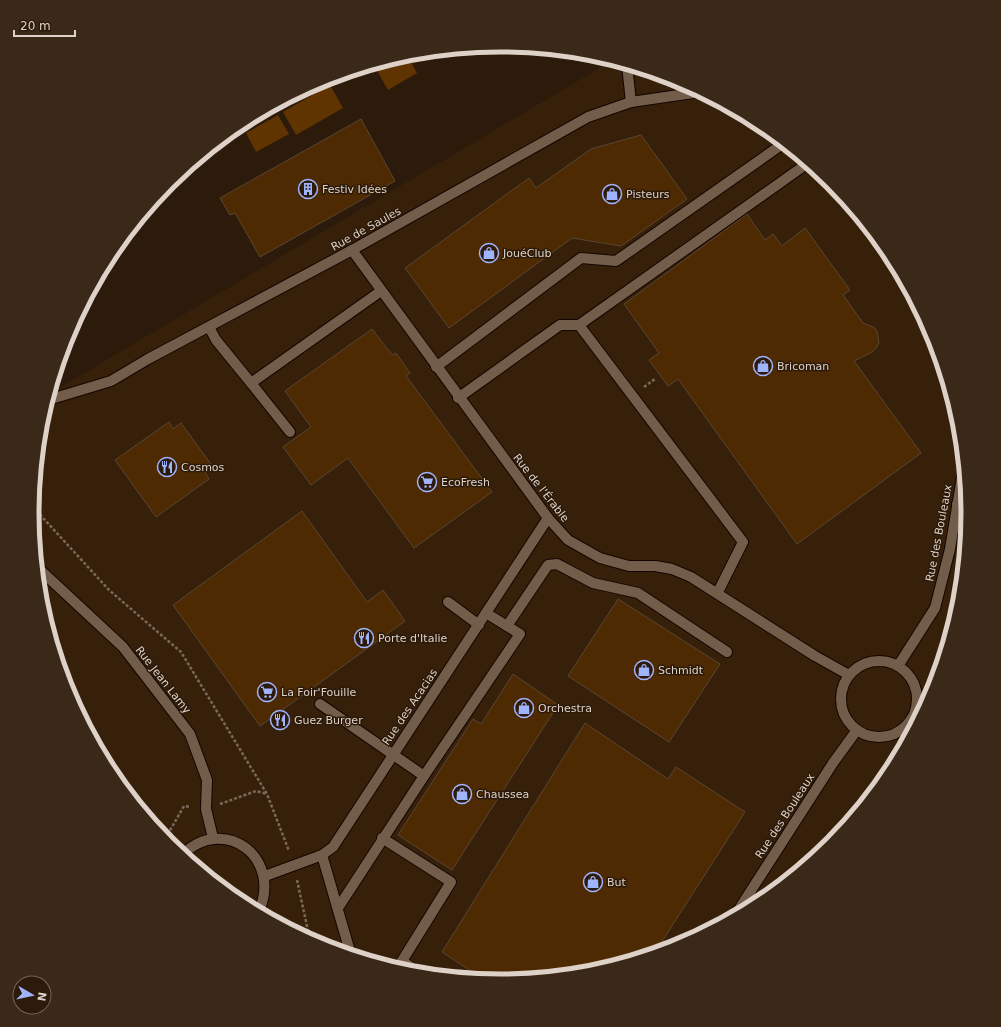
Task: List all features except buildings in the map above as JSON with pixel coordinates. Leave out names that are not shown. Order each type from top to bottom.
[{"type":"street","points":[[628,70],[631,102]]},
{"type":"street","name":"Rue de Saules","points":[[54,398],[111,381],[148,359],[210,328],[352,250],[588,117],[631,102],[691,93]]},
{"type":"street","points":[[436,366],[581,258],[616,262],[710,193],[780,146]]},
{"type":"street","points":[[458,398],[560,325],[580,325],[804,166]]},
{"type":"street","name":"Rue de l'Érable","points":[[352,250],[458,398],[548,518],[568,540],[600,558],[630,566],[655,566],[672,569],[718,592],[815,656],[849,675]]},
{"type":"street","points":[[251,383],[381,291]]},
{"type":"street","points":[[580,325],[743,542],[718,592]]},
{"type":"street","points":[[210,328],[216,340],[290,432]]},
{"type":"street","name":"Rue des Bouleaux","points":[[898,666],[935,608],[950,549],[961,482]]},
{"type":"street","points":[[957,504],[962,505]]},
{"type":"street","name":"Rue des Acacias","points":[[265,876],[322,855],[333,847],[548,518]]},
{"type":"street","points":[[507,626],[548,565],[558,564],[593,583],[638,593],[727,652]]},
{"type":"street","name":"Rue Jean Lamy","points":[[43,572],[123,647],[190,734],[207,780],[206,809],[213,838]]},
{"type":"street","points":[[448,602],[479,625]]},
{"type":"street","points":[[338,908],[382,838],[520,634],[486,613]]},
{"type":"street","points":[[912,722],[893,734],[881,737],[870,736],[856,730],[849,723],[843,712],[841,699],[843,686],[849,675],[858,667],[869,662],[886,662],[898,666],[910,677],[915,688],[917,699],[914,717]]},
{"type":"street","points":[[320,704],[424,776]]},
{"type":"street","name":"Rue des Bouleaux","points":[[740,907],[833,763],[856,730]]},
{"type":"street","points":[[186,851],[192,845],[213,838],[231,840],[248,849],[259,862],[265,876],[264,900],[261,907]]},
{"type":"street","points":[[382,838],[451,882],[400,964]]},
{"type":"street","points":[[322,855],[350,950]]},
{"type":"path","points":[[39,514],[109,590],[182,652],[267,794],[294,865],[308,933]]},
{"type":"shaded area","points":[[410,61],[417,73],[388,90],[376,69]]},
{"type":"shaded area","points":[[605,64],[649,76],[677,87],[731,114],[781,147],[805,167],[827,187],[867,233],[884,257],[914,309],[938,365],[946,394],[953,423],[961,483],[962,514],[958,574],[953,604],[938,662],[927,690],[900,744],[867,794],[847,818],[827,840],[781,880],[757,897],[705,927],[649,951],[620,959],[591,966],[531,974],[500,975],[440,971],[410,966],[352,951],[324,940],[270,913],[220,880],[196,860],[174,840],[134,794],[117,770],[87,718],[63,662],[55,633],[48,604],[40,544],[40,483],[43,453],[48,423],[56,390]]},
{"type":"shaded area","points":[[330,85],[343,108],[296,135],[283,112]]},
{"type":"shaded area","points":[[278,115],[289,134],[256,152],[246,133]]},
{"type":"place","name":"Festiv Idées","points":[[308,189]]},
{"type":"place","name":"Pisteurs","points":[[612,194]]},
{"type":"place","name":"JouéClub","points":[[489,253]]},
{"type":"place","name":"Bricoman","points":[[763,366]]},
{"type":"place","name":"Cosmos","points":[[167,467]]},
{"type":"place","name":"EcoFresh","points":[[427,482]]},
{"type":"place","name":"Porte d'Italie","points":[[364,638]]},
{"type":"place","name":"Schmidt","points":[[644,670]]},
{"type":"place","name":"La Foir'Fouille","points":[[267,692]]},
{"type":"place","name":"Orchestra","points":[[524,708]]},
{"type":"place","name":"Guez Burger","points":[[280,720]]},
{"type":"place","name":"Chaussea","points":[[462,794]]},
{"type":"place","name":"But","points":[[593,882]]}]
